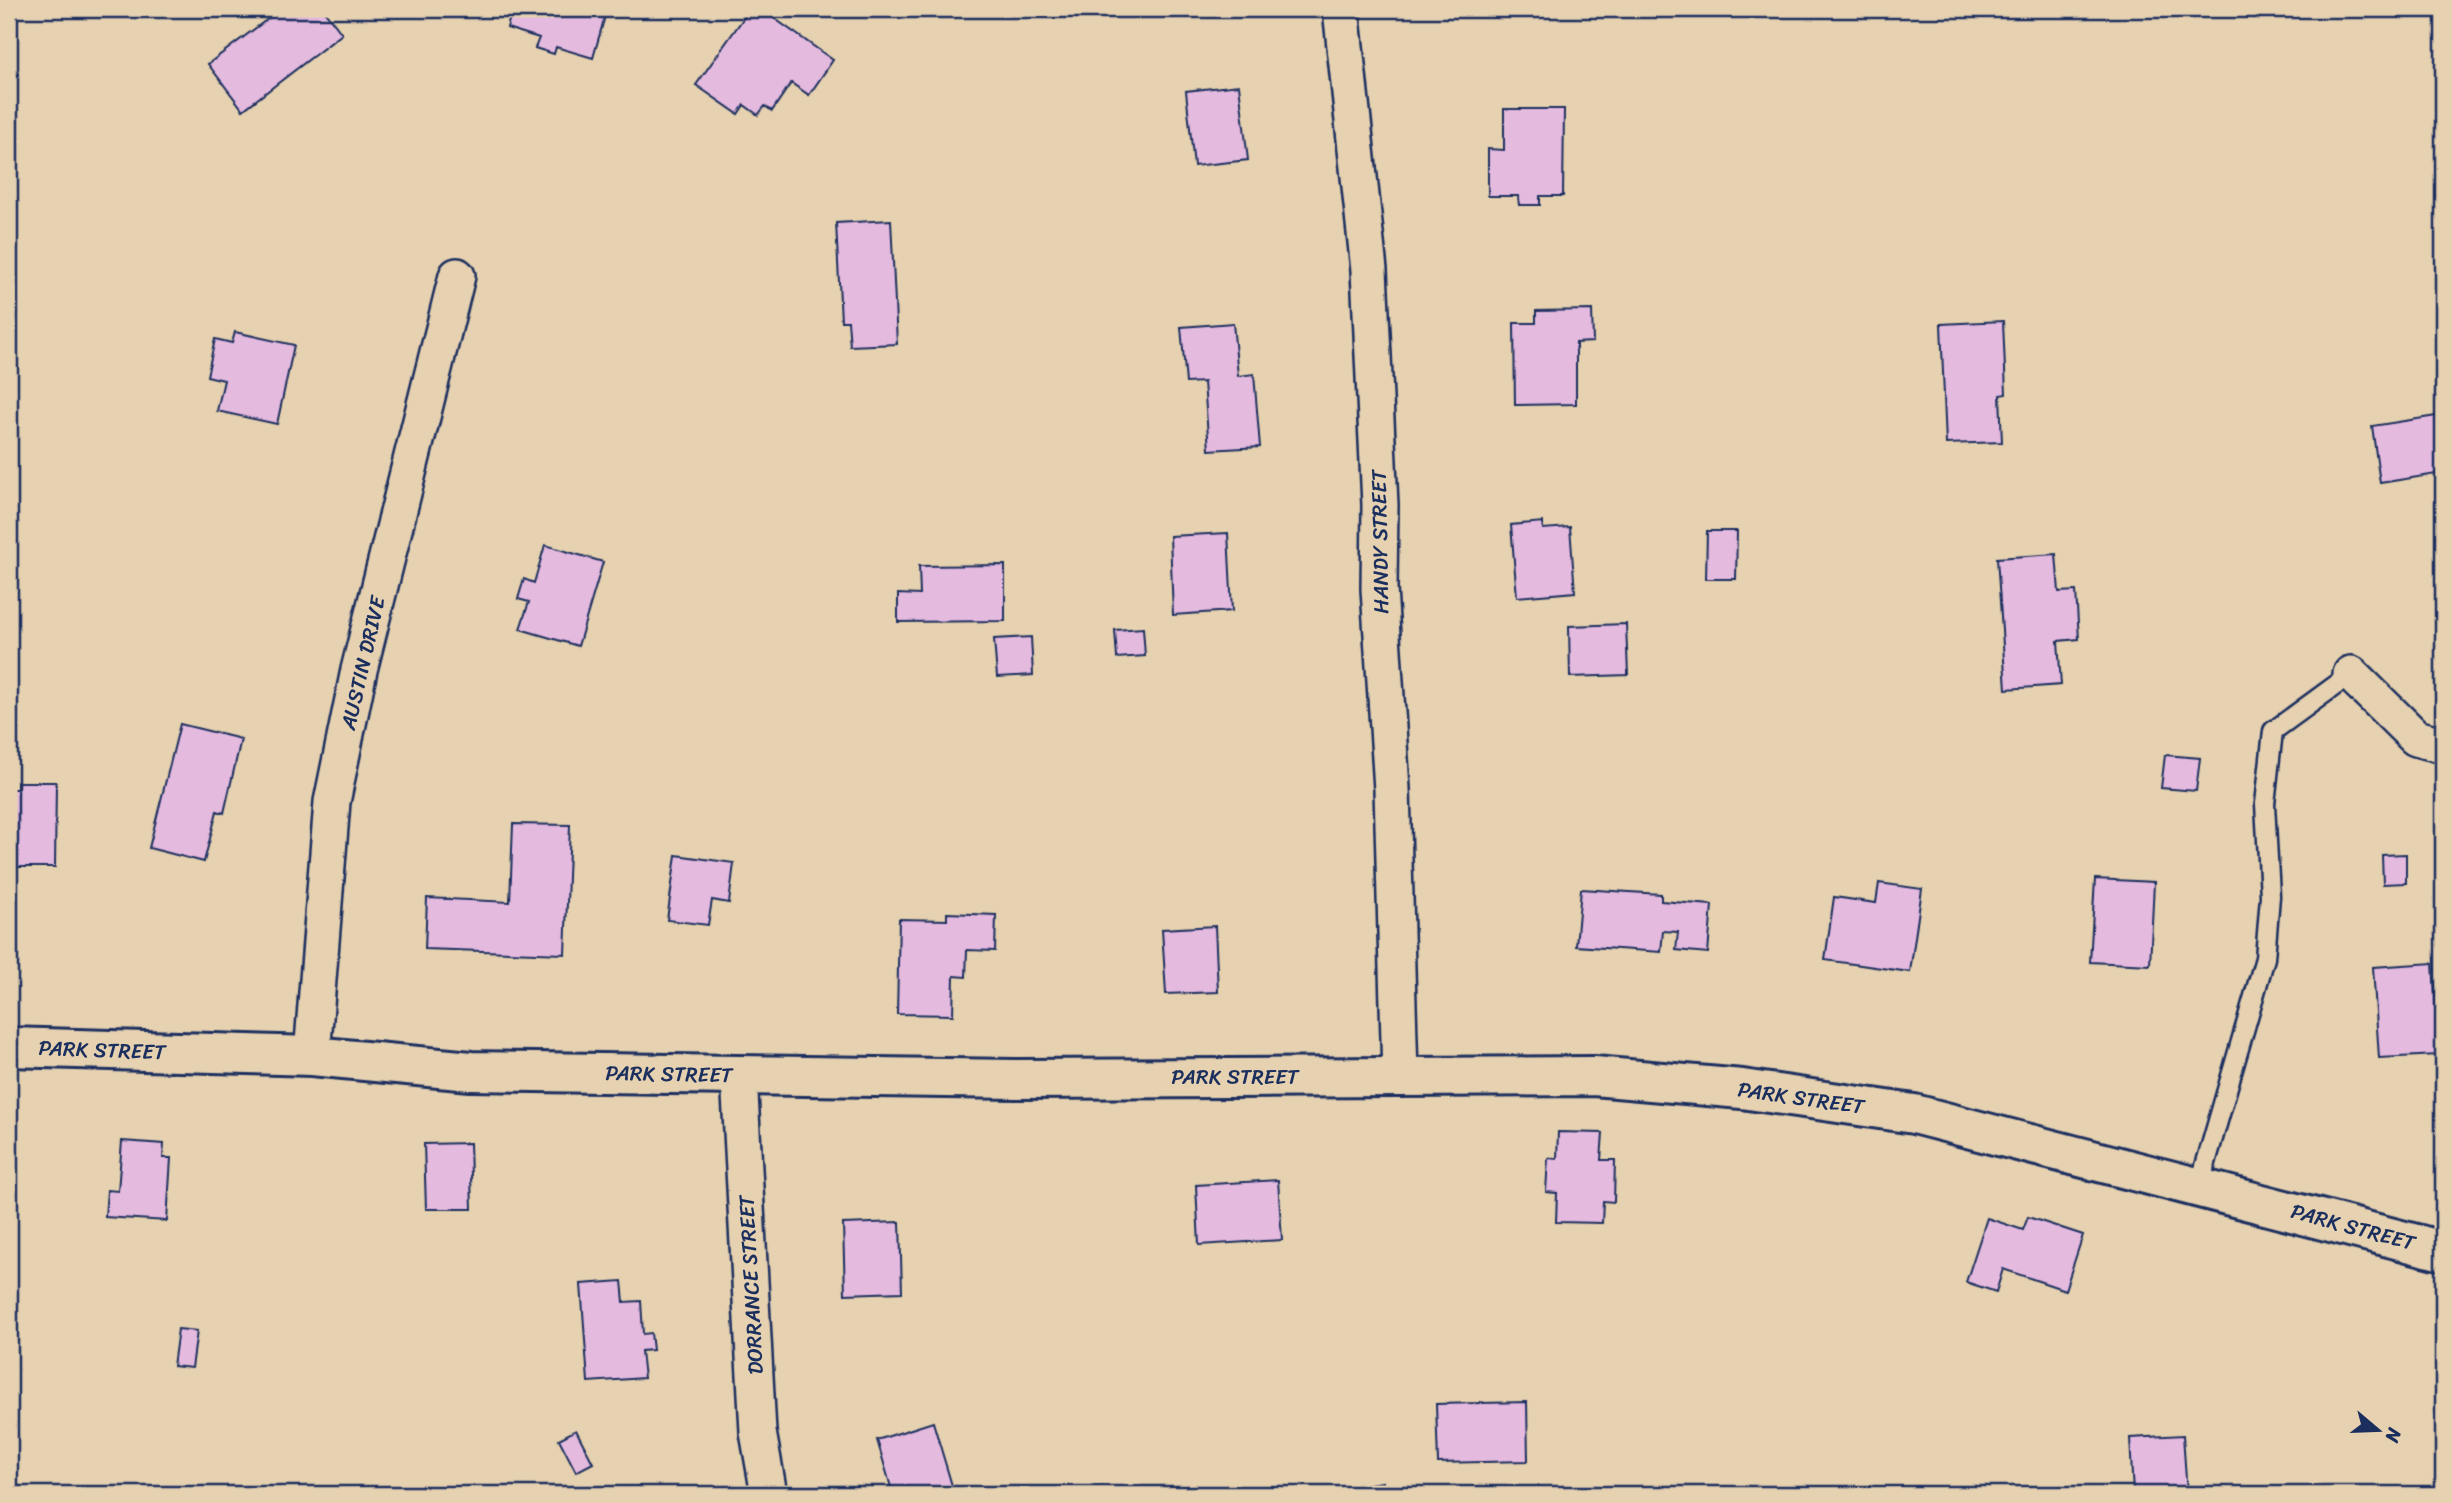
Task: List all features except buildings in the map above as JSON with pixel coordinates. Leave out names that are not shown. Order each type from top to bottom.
[{"type":"main road","name":"PARK STREET","points":[[9,1046],[312,1056],[471,1071],[1016,1079],[1594,1076],[1742,1089],[1914,1114],[2443,1251]]},
{"type":"street","name":"HANDY STREET","points":[[1341,9],[1369,270],[1380,505],[1379,589],[1394,843],[1400,1076]]},
{"type":"street","name":"AUSTIN DRIVE","points":[[312,1056],[332,802],[359,670],[457,276]]},
{"type":"street","points":[[2351,674],[2416,738],[2443,745]]},
{"type":"street","name":"DORRANCE STREET","points":[[739,1075],[758,1432],[769,1494]]},
{"type":"lane","points":[[2199,1186],[2265,958],[2270,896],[2265,804],[2273,731],[2351,674]]}]
